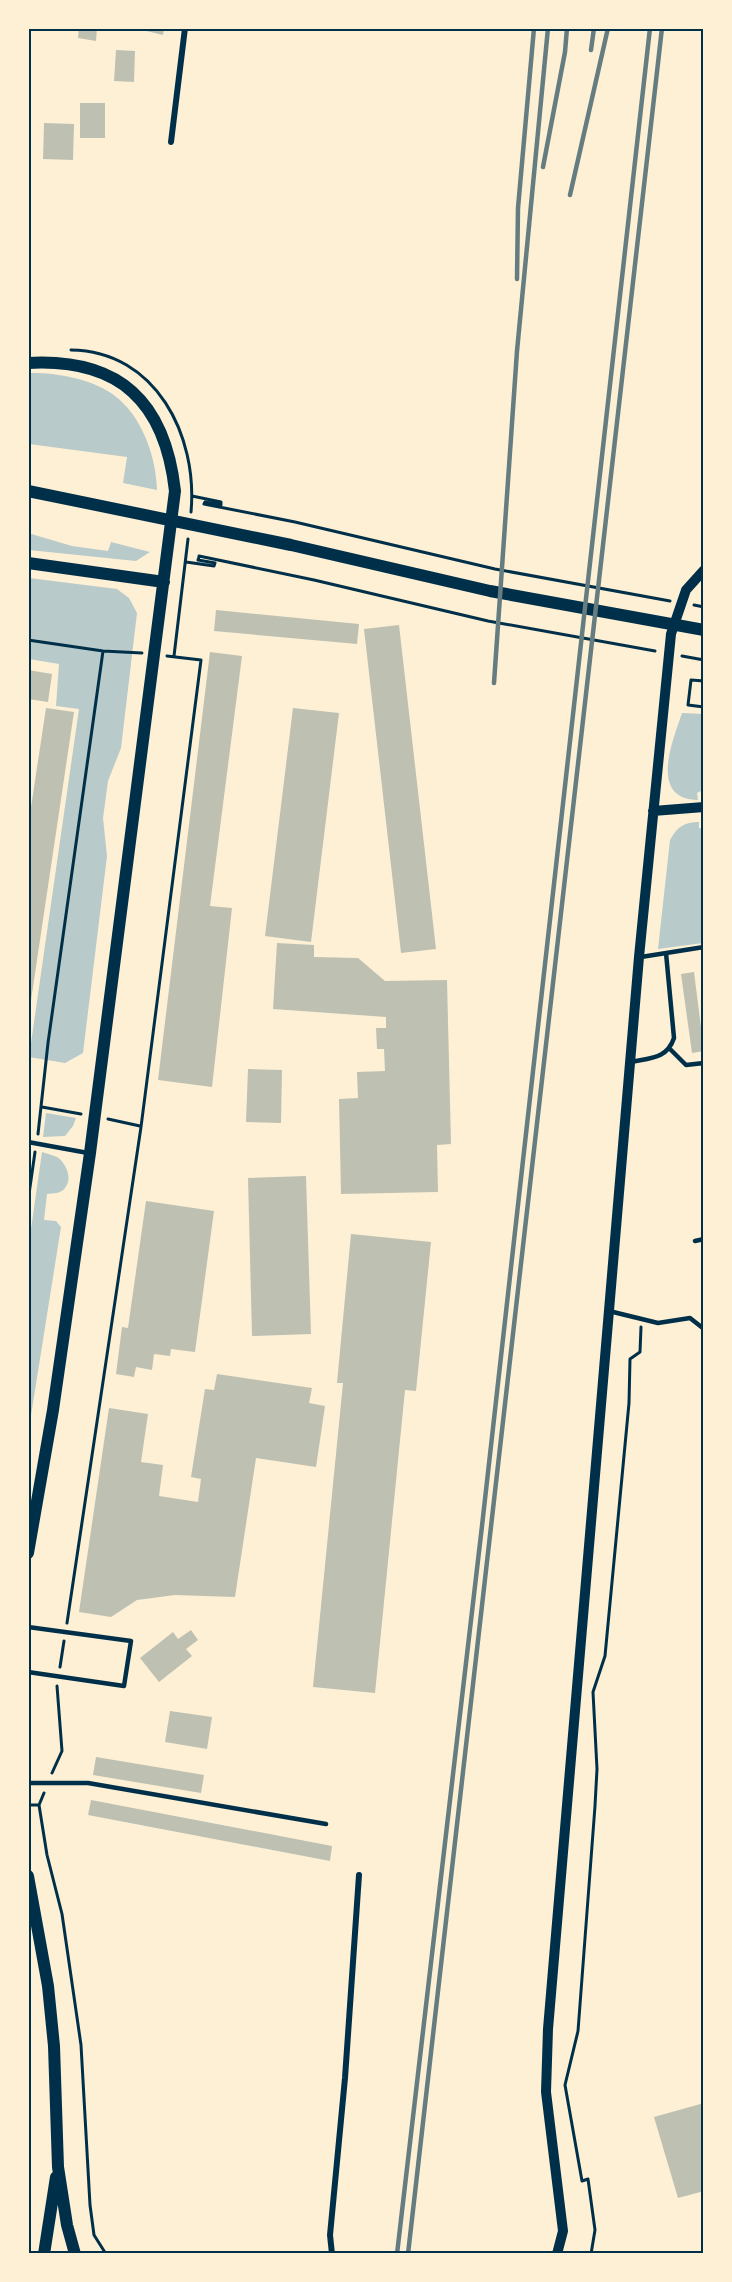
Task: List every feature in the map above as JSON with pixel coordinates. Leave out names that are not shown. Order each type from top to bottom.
[{"type":"main road","points":[[28,363],[90,369],[116,378],[134,392],[151,412],[164,436],[172,461],[175,491],[90,1153],[53,1410],[28,1553]]},
{"type":"main road","points":[[28,491],[291,545],[490,591],[704,630]]},
{"type":"main road","points":[[28,563],[164,582]]},
{"type":"main road","points":[[28,1876],[50,1996],[58,2167],[67,2224],[75,2253]]},
{"type":"main road","points":[[44,2253],[58,2167]]},
{"type":"street","points":[[171,142],[185,28]]},
{"type":"street","points":[[557,2253],[563,2231],[546,2092],[548,2029],[639,957],[671,634],[686,590],[704,570]]},
{"type":"street","points":[[653,811],[704,807]]},
{"type":"street","points":[[333,2253],[330,2235],[345,2078],[359,1875]]},
{"type":"lane","points":[[639,957],[703,949]]},
{"type":"lane","points":[[631,1062],[662,1055],[670,1049],[674,1038],[666,953]]},
{"type":"lane","points":[[670,1049],[686,1065],[704,1063]]},
{"type":"lane","points":[[28,1142],[90,1153]]},
{"type":"lane","points":[[695,1241],[704,1239]]},
{"type":"lane","points":[[609,1311],[658,1323],[690,1318],[704,1329]]},
{"type":"lane","points":[[28,1627],[131,1641],[124,1686],[28,1672]]},
{"type":"lane","points":[[28,1783],[88,1783],[326,1824]]},
{"type":"path","points":[[62,349],[84,350],[120,361],[153,385],[174,415],[188,450],[192,496],[190,518]]},
{"type":"path","points":[[192,496],[221,502],[221,505],[205,502],[204,504],[295,522],[495,569],[676,602]]},
{"type":"path","points":[[106,2253],[94,2235],[90,2205],[81,2045],[62,1914],[47,1855],[39,1805],[62,1751],[58,1676],[141,1127],[201,660],[174,656],[189,529]]},
{"type":"path","points":[[186,562],[214,566],[215,562],[198,560],[199,556],[314,580],[488,621],[665,652]]},
{"type":"path","points":[[686,603],[704,607]]},
{"type":"path","points":[[28,640],[103,651],[48,1043],[40,1120]]},
{"type":"path","points":[[674,654],[704,660]]},
{"type":"path","points":[[704,681],[691,680],[688,705],[704,707]]},
{"type":"path","points":[[28,1202],[34,1164]]},
{"type":"path","points":[[591,2253],[595,2230],[588,2179],[582,2181],[566,2085],[578,2031],[595,1806],[597,1769],[593,1692],[605,1656],[629,1403],[630,1359],[640,1352],[641,1319]]},
{"type":"path","points":[[28,1805],[39,1805]]},
{"type":"shaded area","points":[[29,373],[79,379],[98,386],[118,398],[137,420],[144,434],[153,462],[157,490],[123,483],[127,457],[29,444]]},
{"type":"shaded area","points":[[28,533],[72,546],[108,551],[111,542],[150,552],[136,561],[29,550]]},
{"type":"shaded area","points":[[29,578],[117,589],[129,598],[137,613],[121,748],[108,781],[103,818],[107,856],[83,1053],[65,1063],[29,1057],[79,709],[56,706],[59,664],[29,659]]},
{"type":"shaded area","points":[[682,713],[703,714],[703,790],[697,793],[698,800],[683,797],[673,790],[669,779],[670,752]]},
{"type":"shaded area","points":[[699,822],[699,828],[704,829],[703,943],[658,949],[670,840],[682,826]]},
{"type":"shaded area","points":[[46,1113],[76,1118],[65,1136],[43,1137]]},
{"type":"shaded area","points":[[42,1152],[60,1160],[66,1167],[68,1180],[61,1191],[47,1194],[44,1220],[56,1221],[61,1227],[29,1428],[28,1250]]},
{"type":"building","points":[[79,28],[97,28],[96,41],[78,38]]},
{"type":"building","points":[[134,28],[164,28],[163,35]]},
{"type":"building","points":[[116,50],[135,51],[134,82],[114,81]]},
{"type":"building","points":[[80,103],[105,103],[105,138],[80,138]]},
{"type":"building","points":[[44,123],[74,124],[73,160],[43,159]]},
{"type":"building","points":[[216,610],[359,624],[357,644],[214,631]]},
{"type":"building","points":[[399,625],[436,949],[401,953],[364,629]]},
{"type":"building","points":[[210,652],[242,656],[210,906],[232,908],[212,1087],[158,1080]]},
{"type":"building","points":[[28,670],[52,674],[48,702],[28,699]]},
{"type":"building","points":[[46,708],[74,712],[30,1007],[28,827]]},
{"type":"building","points":[[293,708],[339,713],[311,942],[265,936]]},
{"type":"building","points":[[277,943],[314,945],[314,957],[358,958],[385,981],[447,980],[451,1144],[437,1145],[438,1192],[341,1194],[339,1099],[358,1098],[357,1072],[385,1071],[384,1049],[377,1049],[376,1028],[386,1028],[386,1017],[273,1009]]},
{"type":"building","points":[[694,972],[704,1051],[692,1053],[681,974]]},
{"type":"building","points":[[248,1069],[282,1070],[281,1123],[246,1122]]},
{"type":"building","points":[[306,1176],[311,1334],[252,1336],[248,1178]]},
{"type":"building","points":[[146,1201],[214,1211],[195,1352],[171,1349],[170,1356],[154,1354],[152,1370],[136,1367],[134,1377],[116,1374],[122,1327],[128,1328]]},
{"type":"building","points":[[351,1234],[431,1242],[416,1391],[405,1390],[375,1693],[313,1687],[343,1383],[337,1383]]},
{"type":"building","points":[[217,1374],[312,1388],[309,1403],[325,1406],[316,1467],[256,1458],[235,1597],[175,1595],[137,1600],[111,1617],[79,1612],[109,1408],[148,1414],[141,1462],[163,1465],[159,1496],[198,1502],[201,1479],[191,1477],[205,1389],[214,1390]]},
{"type":"building","points":[[191,1630],[198,1640],[186,1649],[192,1656],[159,1682],[140,1658],[173,1632],[178,1639]]},
{"type":"building","points":[[170,1711],[212,1717],[207,1749],[165,1742]]},
{"type":"building","points":[[96,1757],[204,1775],[201,1793],[93,1775]]},
{"type":"building","points":[[91,1800],[332,1846],[330,1861],[88,1815]]},
{"type":"building","points":[[704,2103],[704,2191],[678,2198],[654,2117]]},
{"type":"railway","points":[[517,279],[518,208],[534,28]]},
{"type":"railway","points":[[494,683],[517,351],[548,28]]},
{"type":"railway","points":[[543,167],[565,52],[567,28]]},
{"type":"railway","points":[[591,50],[594,28]]},
{"type":"railway","points":[[570,195],[608,28]]},
{"type":"railway","points":[[397,2254],[482,1526],[650,28]]},
{"type":"railway","points":[[408,2254],[662,28]]}]
